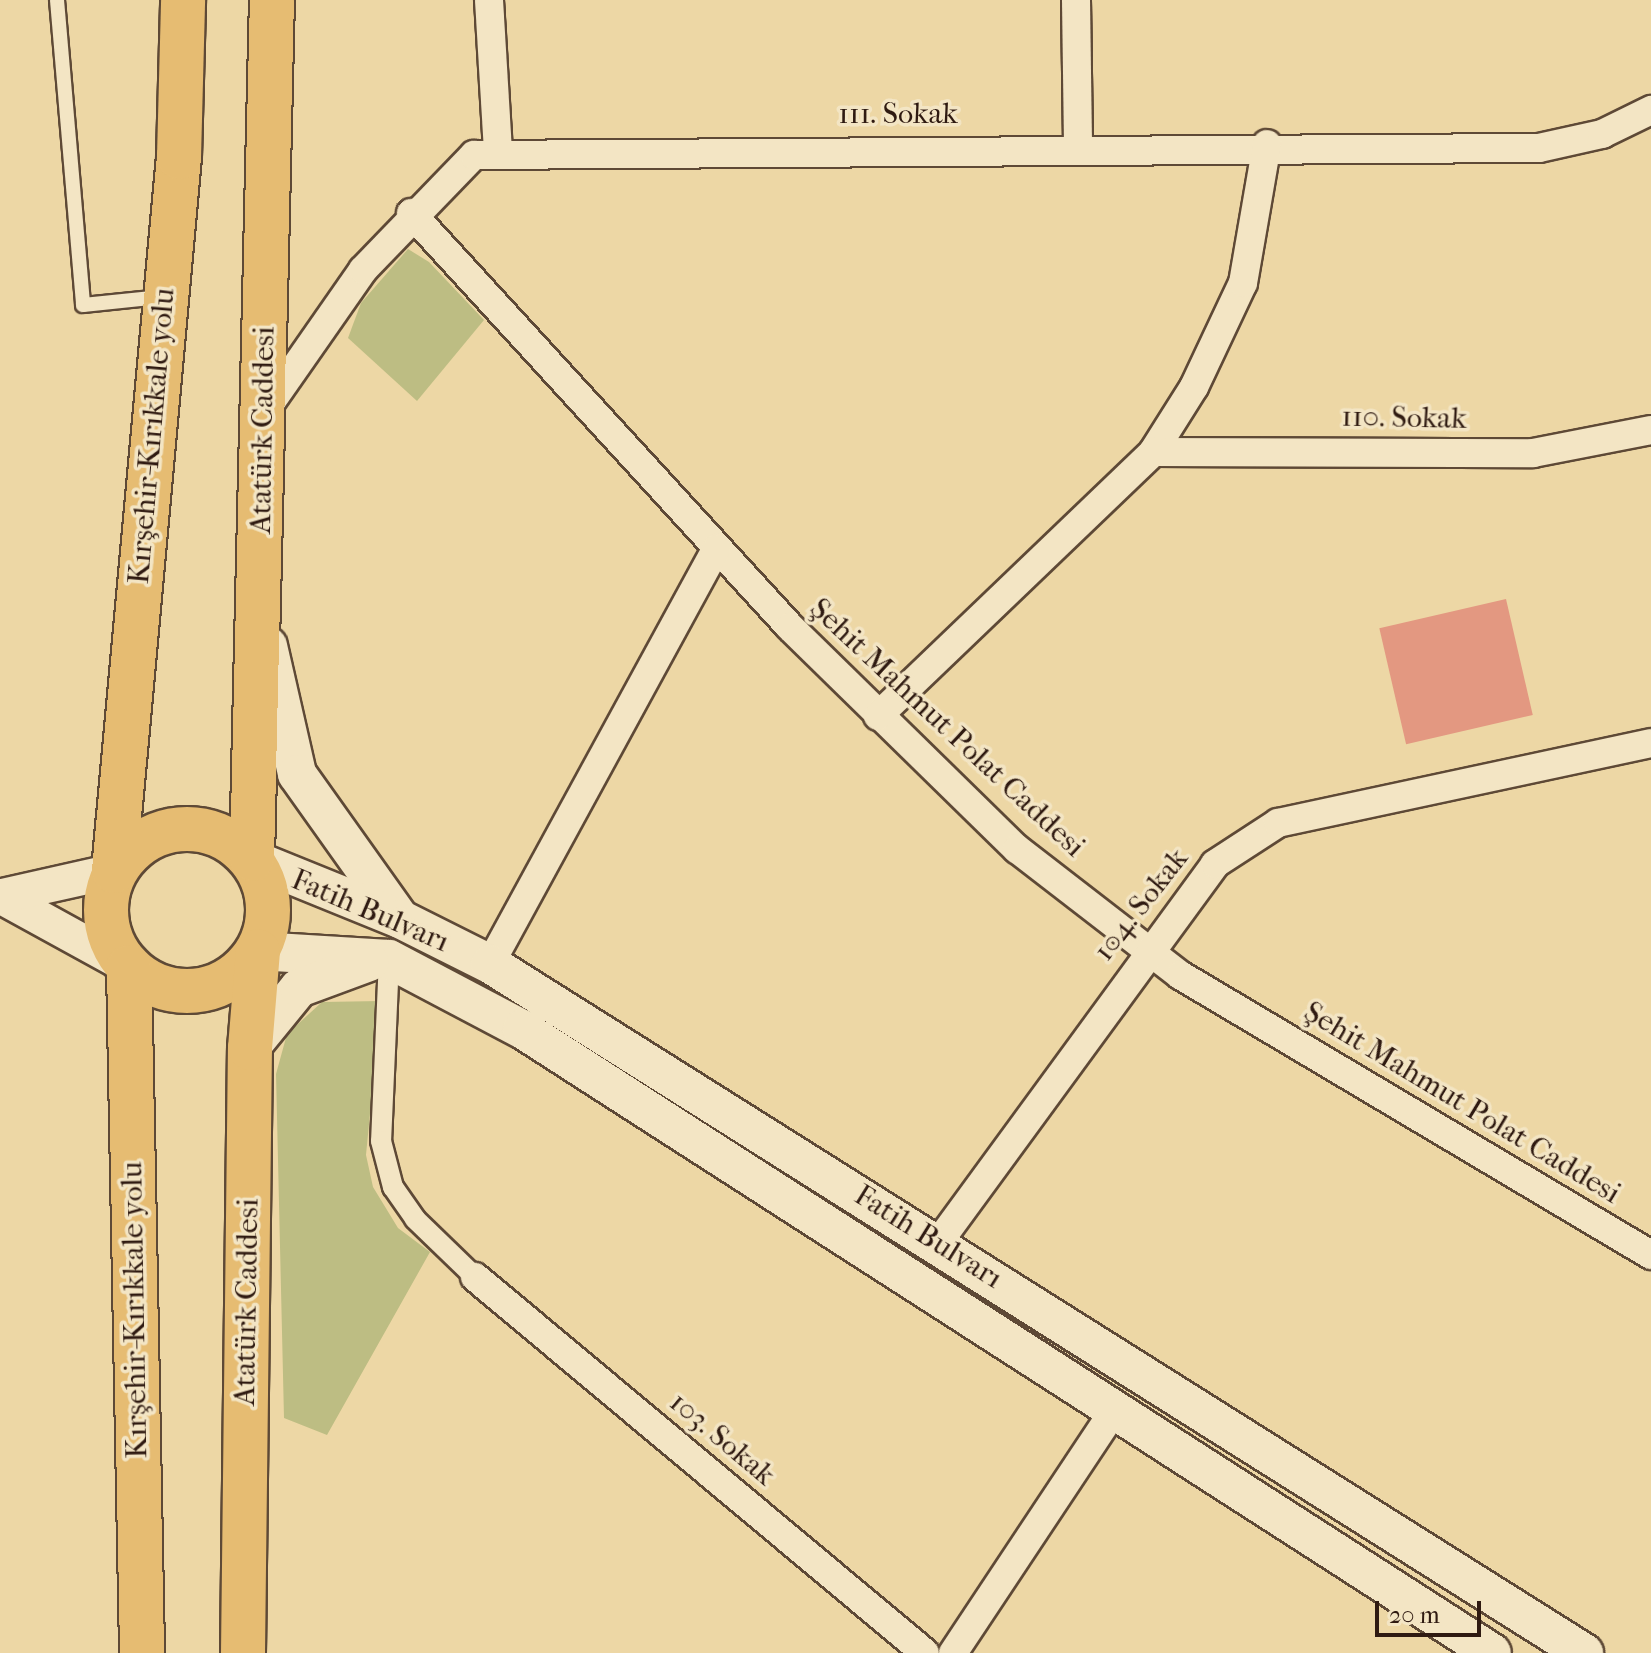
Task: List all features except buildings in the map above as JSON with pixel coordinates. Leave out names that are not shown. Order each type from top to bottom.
[{"type":"highway","name":"Kırşehir-Kırıkkale yolu","points":[[114,871],[179,157],[183,0]]},
{"type":"highway","name":"Atatürk Caddesi","points":[[252,859],[272,0]]},
{"type":"highway","points":[[180,828],[207,830],[252,859],[269,905],[258,951],[242,971],[197,991],[172,990],[129,967],[106,921],[114,871],[143,842],[180,828]]},
{"type":"highway","name":"Atatürk Caddesi","points":[[243,1653],[250,1048],[258,951]]},
{"type":"highway","name":"Kırşehir-Kırıkkale yolu","points":[[129,967],[142,1653]]},
{"type":"main road","points":[[259,607],[297,774],[344,849],[400,919]]},
{"type":"main road","name":"Fatih Bulvarı","points":[[252,859],[400,919],[490,964],[938,1243],[1584,1653]]},
{"type":"main road","name":"Fatih Bulvarı","points":[[258,951],[389,959],[522,1029],[1492,1653]]},
{"type":"main road","points":[[250,1048],[299,988],[349,965],[389,959]]},
{"type":"street","points":[[489,0],[498,150]]},
{"type":"street","points":[[1076,0],[1078,147]]},
{"type":"street","name":"111. Sokak","points":[[263,413],[411,213],[474,155],[498,150],[1267,144],[1539,148],[1602,134],[1651,110]]},
{"type":"street","points":[[878,716],[1153,452],[1194,387],[1243,283],[1267,144]]},
{"type":"street","name":"Şehit Mahmut Polat Caddesi","points":[[411,213],[716,549],[878,716],[1017,849],[1146,951],[1651,1255]]},
{"type":"street","name":"110. Sokak","points":[[1153,452],[1533,453],[1651,430]]},
{"type":"street","points":[[490,964],[716,549]]},
{"type":"street","name":"104. Sokak","points":[[938,1243],[1146,951],[1215,864],[1278,823],[1651,743]]},
{"type":"street","points":[[1,896],[114,871]]},
{"type":"street","points":[[1,896],[129,967]]},
{"type":"street","points":[[389,959],[381,1141],[393,1187],[415,1219],[475,1277]]},
{"type":"street","name":"103. Sokak","points":[[475,1277],[925,1653]]},
{"type":"street","points":[[953,1653],[1115,1409]]},
{"type":"lane","points":[[57,0],[83,305],[164,297]]},
{"type":"green space","points":[[408,249],[429,262],[484,320],[417,401],[348,338],[361,303]]},
{"type":"green space","points":[[381,1001],[366,1155],[373,1187],[398,1228],[430,1252],[327,1435],[284,1418],[276,1074],[287,1034],[322,1002]]}]
